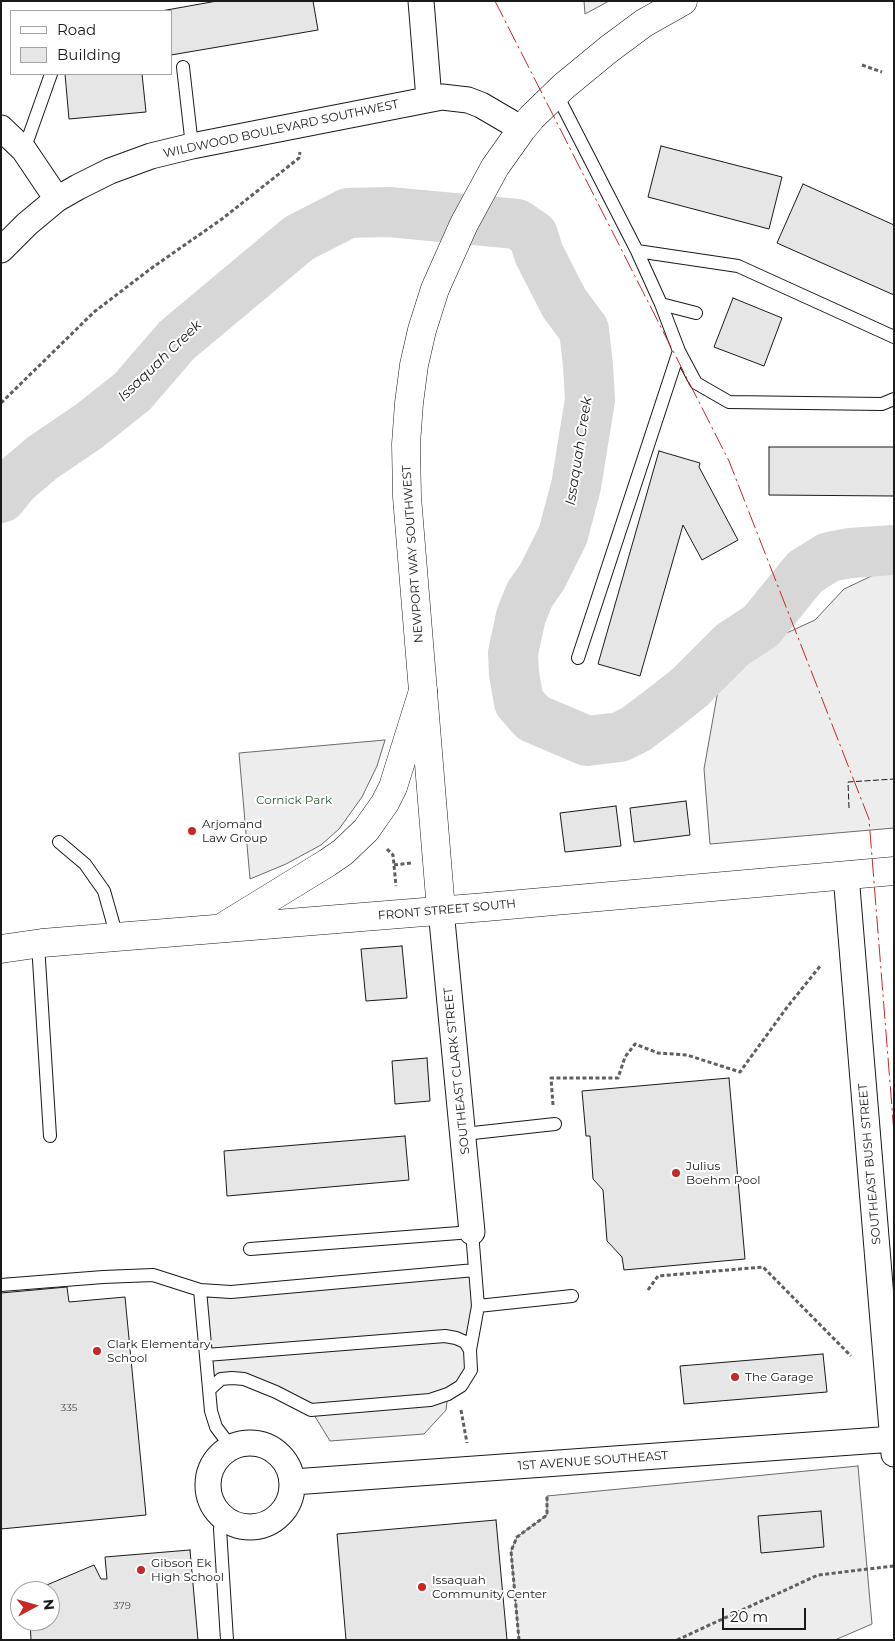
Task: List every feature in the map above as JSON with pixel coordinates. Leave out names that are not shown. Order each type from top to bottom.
[{"type":"main road","name":"NEWPORT WAY SOUTHWEST","points":[[441,910],[406,480],[409,403],[414,365],[422,330],[449,254],[484,186],[522,129],[556,93],[609,49],[644,23],[683,1]]},
{"type":"main road","points":[[221,928],[327,864],[366,830],[385,803],[393,787],[423,692]]},
{"type":"main road","name":"FRONT STREET SOUTH","points":[[1,949],[117,937],[894,871]]},
{"type":"street","points":[[421,1],[429,99]]},
{"type":"street","name":"WILDWOOD BOULEVARD SOUTHWEST","points":[[1,250],[27,224],[57,199],[110,171],[151,156],[192,146],[442,97],[468,100],[481,105],[522,129]]},
{"type":"street","points":[[1,128],[24,150],[57,199]]},
{"type":"street","name":"SOUTHEAST BUSH STREET","points":[[846,875],[893,1444]]},
{"type":"street","name":"SOUTHEAST CLARK STREET","points":[[441,910],[472,1232]]},
{"type":"street","points":[[247,1442],[264,1444],[278,1453],[289,1466],[293,1482],[291,1499],[283,1513],[270,1524],[253,1528],[237,1526],[222,1518],[212,1504],[208,1488],[210,1472],[218,1457],[231,1447],[247,1442]]},
{"type":"street","name":"1ST AVENUE SOUTHEAST","points":[[293,1482],[893,1444]]},
{"type":"lane","points":[[183,67],[192,146]]},
{"type":"lane","points":[[24,150],[51,75]]},
{"type":"lane","points":[[556,93],[637,251],[679,350],[696,383],[728,402],[882,404],[894,399]]},
{"type":"lane","points":[[637,251],[738,266],[894,337]]},
{"type":"lane","points":[[661,304],[696,313]]},
{"type":"lane","points":[[578,658],[679,350]]},
{"type":"lane","points":[[59,842],[85,864],[104,891],[117,937]]},
{"type":"lane","points":[[38,944],[50,1136]]},
{"type":"lane","points":[[464,1134],[555,1124]]},
{"type":"lane","points":[[210,1388],[220,1380],[244,1379],[276,1392],[311,1410],[430,1400],[448,1394],[461,1386],[471,1370],[470,1350],[478,1306],[472,1232],[250,1249]]},
{"type":"lane","points":[[1,1285],[153,1275],[200,1290],[231,1292],[475,1270]]},
{"type":"lane","points":[[200,1290],[211,1412],[216,1428],[231,1447]]},
{"type":"lane","points":[[478,1306],[572,1296]]},
{"type":"lane","points":[[206,1355],[445,1336],[465,1342],[470,1350]]},
{"type":"lane","points":[[222,1518],[220,1529],[227,1640]]},
{"type":"path","points":[[862,65],[882,72]]},
{"type":"path","points":[[1,402],[94,312],[153,267],[222,219],[299,158],[303,125]]},
{"type":"path","points":[[386,848],[393,855],[396,886]]},
{"type":"path","points":[[394,865],[416,862]]},
{"type":"path","points":[[555,1124],[551,1078],[618,1078],[625,1057],[634,1044],[658,1053],[687,1055],[740,1072],[788,1006],[821,965]]},
{"type":"path","points":[[648,1290],[658,1276],[762,1267],[851,1356]]},
{"type":"path","points":[[448,1394],[462,1412],[468,1448]]},
{"type":"path","points":[[519,1640],[511,1551],[517,1537],[547,1515],[547,1496]]},
{"type":"path","points":[[677,1640],[818,1575],[894,1566]]},
{"type":"shaded area","points":[[584,1],[609,1],[585,14]]},
{"type":"shaded area","points":[[880,572],[894,574],[894,828],[710,844],[704,769],[720,679],[780,636],[815,620],[844,589]]},
{"type":"shaded area","name":"Cornick Park","points":[[385,740],[377,766],[362,797],[339,829],[321,845],[286,864],[250,879],[239,753]]},
{"type":"shaded area","points":[[475,1270],[472,1360],[448,1394],[446,1410],[424,1434],[330,1441],[311,1410],[244,1379],[210,1389],[200,1290]]},
{"type":"shaded area","points":[[858,1466],[872,1624],[835,1640],[519,1640],[511,1551],[517,1537],[547,1515],[547,1496]]},
{"type":"building","points":[[217,1],[313,1],[318,30],[172,55],[172,10],[167,10]]},
{"type":"building","points":[[65,75],[142,75],[146,112],[69,119]]},
{"type":"building","points":[[661,146],[782,177],[769,229],[648,197]]},
{"type":"building","points":[[803,184],[894,225],[894,295],[777,243]]},
{"type":"building","points":[[733,298],[782,318],[764,366],[714,347]]},
{"type":"building","points":[[769,447],[894,447],[894,496],[769,495]]},
{"type":"building","points":[[659,451],[700,463],[699,467],[738,540],[702,560],[683,525],[640,676],[598,664]]},
{"type":"building","points":[[686,801],[690,835],[634,842],[630,808]]},
{"type":"building","points":[[616,806],[621,846],[565,852],[560,813]]},
{"type":"building","points":[[402,946],[407,998],[366,1001],[361,949]]},
{"type":"building","points":[[427,1058],[430,1101],[395,1104],[392,1061]]},
{"type":"building","points":[[729,1078],[745,1259],[624,1270],[622,1257],[607,1241],[603,1190],[593,1179],[590,1136],[586,1136],[582,1091]]},
{"type":"building","points":[[405,1136],[409,1180],[227,1196],[224,1151]]},
{"type":"building","points":[[67,1287],[69,1302],[125,1297],[146,1515],[1,1529],[1,1293]]},
{"type":"building","points":[[823,1354],[827,1392],[684,1404],[680,1366]]},
{"type":"building","points":[[821,1511],[824,1547],[761,1553],[758,1516]]},
{"type":"building","name":"Issaquah Community Center","points":[[496,1520],[507,1640],[346,1640],[337,1534]]},
{"type":"building","points":[[190,1550],[198,1640],[31,1640],[31,1631],[60,1631],[60,1581],[56,1581],[94,1565],[101,1579],[107,1579],[105,1557]]},
{"type":"waterway","name":"Issaquah Creek","points":[[1,498],[15,481],[42,458],[89,426],[132,392],[177,340],[299,238],[348,213],[389,212],[517,224],[533,235],[539,254],[564,303],[584,330],[590,400],[576,486],[563,535],[542,577],[530,594],[521,616],[513,653],[514,674],[519,702],[533,718],[587,741],[620,737],[636,729],[669,704],[690,687],[732,645],[761,626],[805,572],[829,557],[850,553],[894,550]]},
{"type":"fence","points":[[849,808],[848,782],[894,779]]},
{"type":"power","points":[[495,1],[729,461],[869,819],[894,1133]]},
{"type":"place","name":"Arjomand Law Group","points":[[192,831]]},
{"type":"place","name":"Julius Boehm Pool","points":[[676,1173]]},
{"type":"place","name":"Clark Elementary School","points":[[97,1351]]},
{"type":"place","name":"The Garage","points":[[735,1377]]},
{"type":"place","name":"Gibson Ek High School","points":[[141,1570]]},
{"type":"place","name":"Issaquah Community Center","points":[[422,1587]]}]
